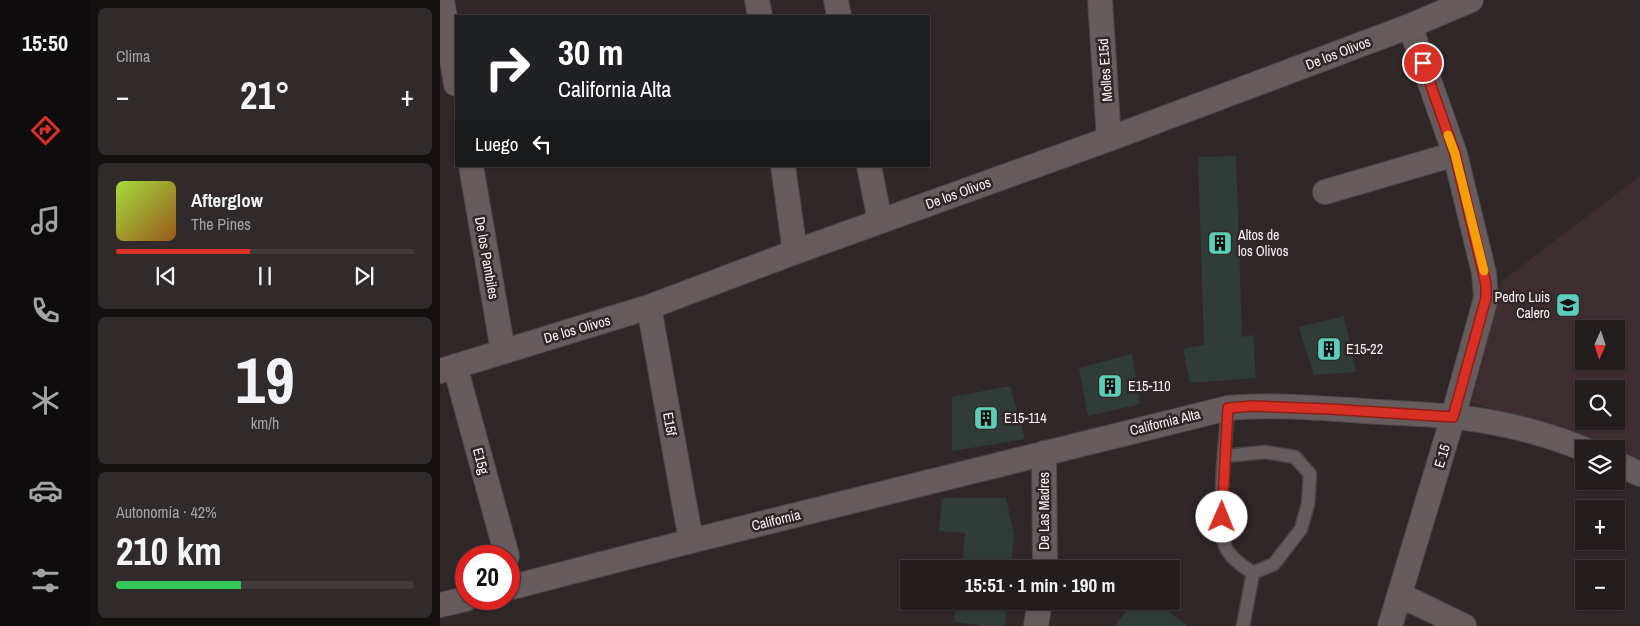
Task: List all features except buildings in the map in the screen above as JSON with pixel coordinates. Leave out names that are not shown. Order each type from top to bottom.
[{"type":"street","points":[[442,0],[455,78]]},
{"type":"street","points":[[757,0],[760,15]]},
{"type":"street","points":[[836,0],[839,15]]},
{"type":"street","name":"Molles E15d","points":[[1100,0],[1109,139]]},
{"type":"street","name":"De los Olivos","points":[[448,368],[650,307],[795,252],[1109,139],[1410,26],[1471,0]]},
{"type":"street","name":"E 15","points":[[1390,626],[1453,417],[1486,298],[1486,284],[1455,154],[1410,26]]},
{"type":"street","points":[[1325,192],[1455,154]]},
{"type":"street","name":"De los Pambiles","points":[[471,167],[503,351]]},
{"type":"street","points":[[783,167],[795,252]]},
{"type":"street","points":[[869,167],[880,221]]},
{"type":"street","name":"E15f","points":[[650,307],[691,540]]},
{"type":"street","name":"E15g","points":[[448,368],[504,545]]},
{"type":"street","name":"California Alta","points":[[1044,453],[1228,408],[1253,406],[1453,417],[1532,431],[1575,446]]},
{"type":"street","name":"California","points":[[520,586],[691,540],[1044,453]]},
{"type":"street","name":"De Las Madres","points":[[1044,453],[1044,560]]},
{"type":"street","points":[[1625,466],[1640,474]]},
{"type":"street","points":[[1400,595],[1464,626]]},
{"type":"street","points":[[440,605],[455,601]]},
{"type":"street","points":[[1036,626],[1039,610]]},
{"type":"lane","points":[[1228,408],[1222,521],[1226,549],[1240,564],[1253,573]]},
{"type":"lane","points":[[1225,456],[1265,452],[1295,457],[1310,474],[1308,504],[1300,528],[1274,564],[1253,573]]},
{"type":"lane","points":[[1242,626],[1253,573]]},
{"type":"shaded area","name":"Pedro Luis Calero","points":[[1640,176],[1640,461],[1625,456],[1625,440],[1579,440],[1471,402],[1502,281]]},
{"type":"slow traffic","points":[[1448,135],[1455,154],[1484,271]]},
{"type":"place","name":"Altos de los Olivos","points":[[1220,243]]},
{"type":"place","name":"Pedro Luis Calero","points":[[1568,305]]},
{"type":"place","name":"E15-22","points":[[1329,349]]},
{"type":"place","name":"E15-110","points":[[1110,386]]},
{"type":"place","name":"E15-114","points":[[986,418]]},
{"type":"route","points":[[1222,517],[1228,408],[1253,406],[1329,409],[1453,417],[1486,298],[1486,284],[1455,154],[1423,63]]}]
